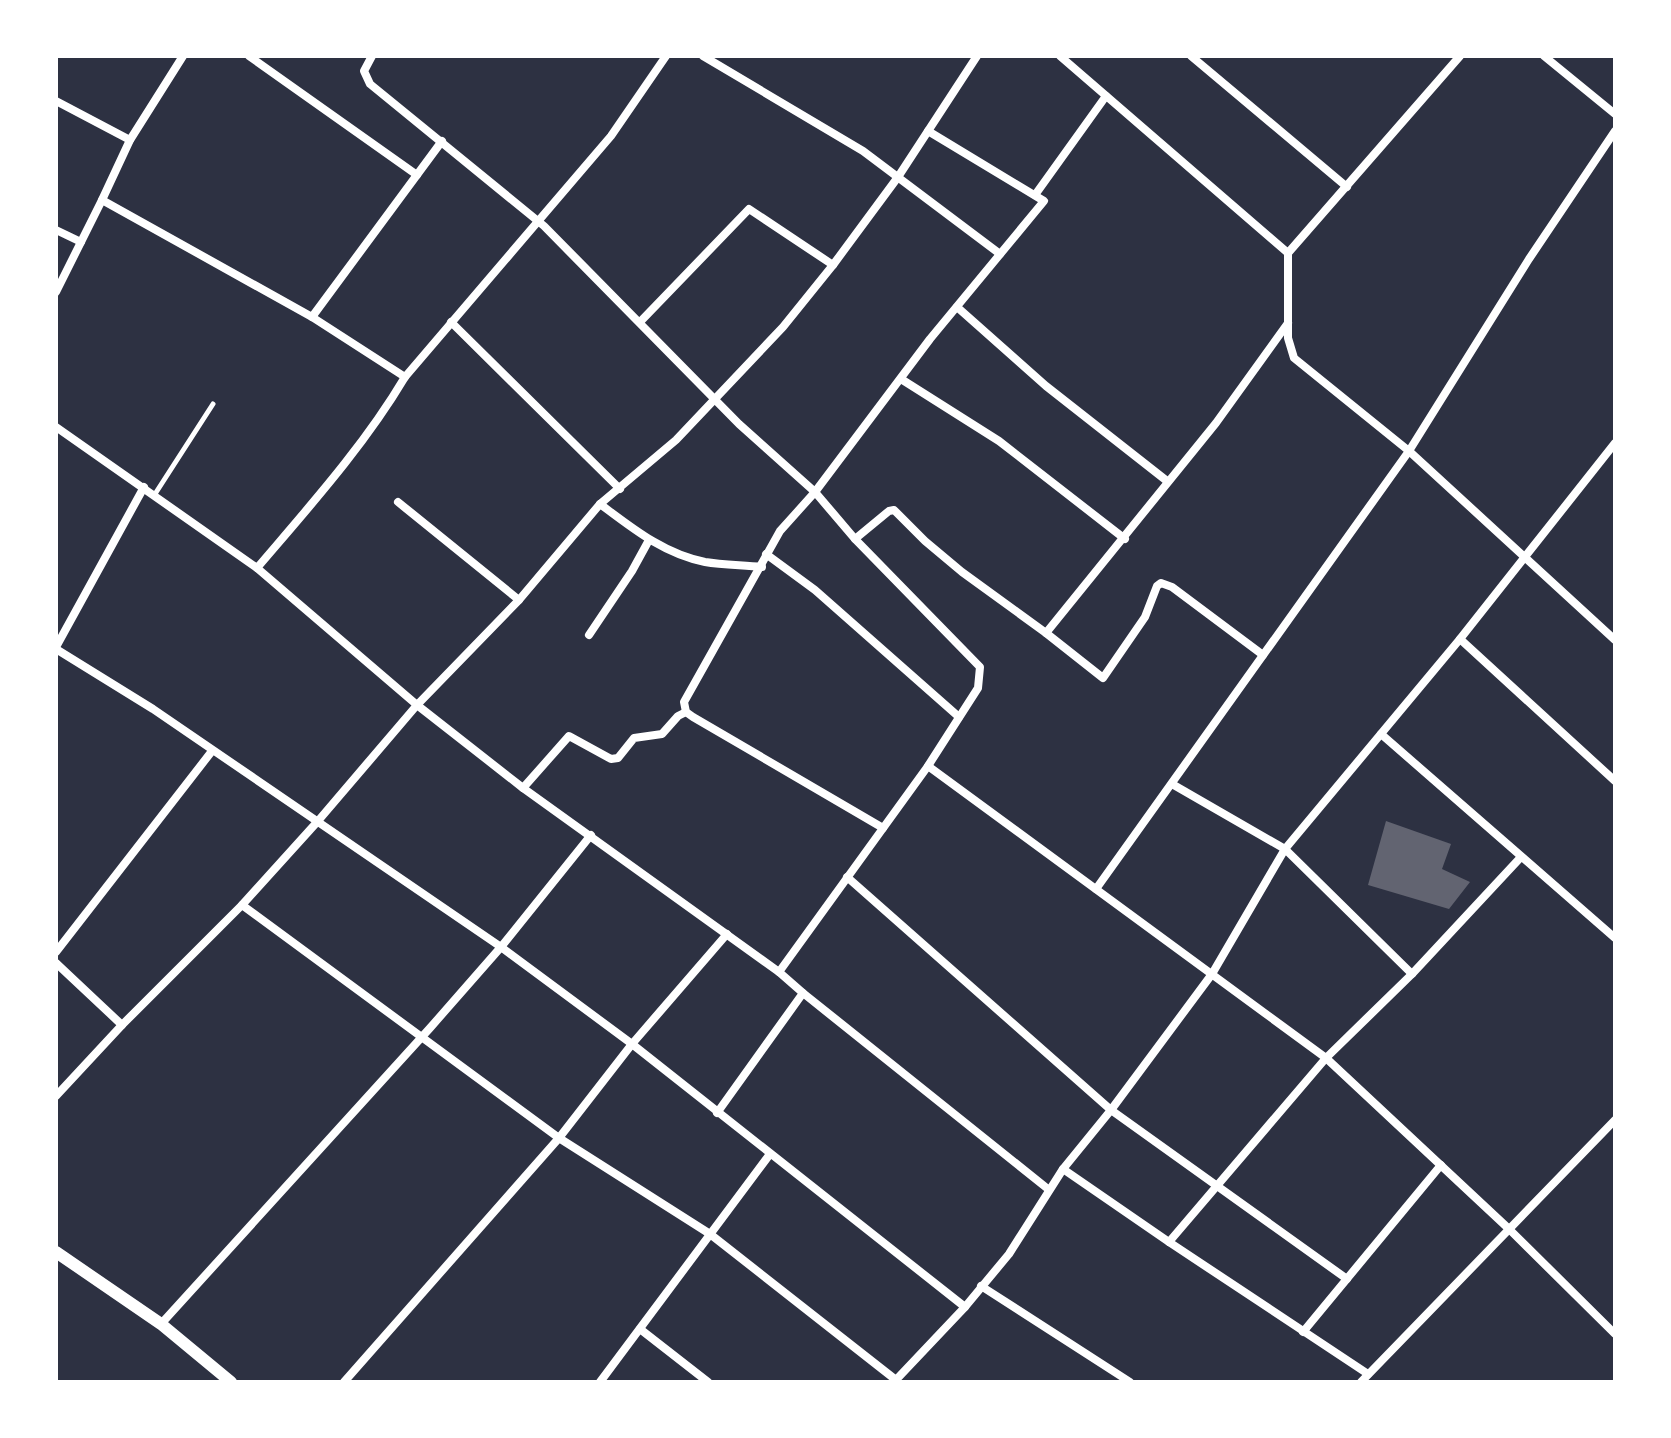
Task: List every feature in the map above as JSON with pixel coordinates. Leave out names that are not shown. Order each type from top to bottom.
[{"type":"street","points":[[56,292],[130,140],[183,56]]},
{"type":"street","points":[[249,56],[417,175]]},
{"type":"street","points":[[372,56],[364,71],[365,79],[538,221],[739,424],[815,492],[855,539],[980,667],[978,688],[928,766],[779,972]]},
{"type":"street","points":[[257,568],[326,487],[385,409],[405,377],[611,136],[666,56]]},
{"type":"street","points":[[703,56],[863,151],[1000,254]]},
{"type":"street","points":[[56,1096],[242,905],[417,705],[519,600],[600,504],[676,440],[783,327],[898,177],[977,56]]},
{"type":"street","points":[[1060,56],[1288,253]]},
{"type":"street","points":[[1191,56],[1347,187]]},
{"type":"street","points":[[1460,56],[1288,253],[1288,338],[1294,358],[1409,451],[1615,640]]},
{"type":"street","points":[[1544,56],[1615,114]]},
{"type":"street","points":[[1035,195],[1106,96]]},
{"type":"street","points":[[56,101],[130,140]]},
{"type":"street","points":[[883,828],[686,712],[684,702],[780,531],[815,492],[957,307],[1044,201],[928,131]]},
{"type":"street","points":[[1096,889],[1409,451],[1529,259],[1615,131]]},
{"type":"street","points":[[312,317],[442,141]]},
{"type":"street","points":[[102,200],[312,317],[405,377]]},
{"type":"street","points":[[640,322],[749,209],[833,265]]},
{"type":"street","points":[[56,230],[81,242]]},
{"type":"street","points":[[957,307],[1046,386],[1167,481]]},
{"type":"street","points":[[451,322],[620,489]]},
{"type":"street","points":[[1046,633],[1216,423],[1288,322]]},
{"type":"street","points":[[901,379],[999,441],[1125,539]]},
{"type":"street","points":[[56,427],[257,568],[417,705],[523,788],[779,972],[1048,1189]]},
{"type":"street","points":[[242,905],[559,1138],[710,1234],[895,1381],[965,1307],[1009,1254],[1048,1189],[1212,974],[1285,849],[1460,639],[1615,443]]},
{"type":"street","points":[[144,487],[56,648],[318,821],[501,947],[632,1044],[965,1307]]},
{"type":"street","points":[[398,502],[519,600]]},
{"type":"street","points":[[600,504],[649,540],[677,554],[705,562],[762,567]]},
{"type":"street","points":[[855,539],[894,510],[962,572],[1103,678],[1145,617],[1161,583],[1172,587],[1263,655]]},
{"type":"street","points":[[589,635],[649,540]]},
{"type":"street","points":[[766,554],[815,590],[959,717]]},
{"type":"street","points":[[1460,639],[1615,781]]},
{"type":"street","points":[[523,788],[569,736],[611,759],[618,758],[634,738],[662,734],[678,716],[686,712]]},
{"type":"street","points":[[1381,734],[1615,938]]},
{"type":"street","points":[[56,952],[212,751]]},
{"type":"street","points":[[928,766],[1326,1058],[1509,1229],[1615,1334]]},
{"type":"street","points":[[1172,784],[1285,849],[1412,974]]},
{"type":"street","points":[[161,1324],[501,947],[591,835]]},
{"type":"street","points":[[1169,1242],[1326,1058],[1412,974],[1521,857]]},
{"type":"street","points":[[847,877],[1111,1110],[1347,1279]]},
{"type":"street","points":[[344,1382],[559,1138],[632,1044],[727,934]]},
{"type":"street","points":[[56,963],[122,1025]]},
{"type":"street","points":[[717,1113],[803,993]]},
{"type":"street","points":[[1361,1382],[1615,1120]]},
{"type":"street","points":[[600,1382],[770,1154]]},
{"type":"street","points":[[1303,1332],[1441,1165]]},
{"type":"street","points":[[1063,1169],[1368,1374]]},
{"type":"street","points":[[56,1252],[161,1324],[231,1382]]},
{"type":"street","points":[[981,1286],[1130,1382]]},
{"type":"street","points":[[640,1329],[708,1382]]},
{"type":"lane","points":[[155,494],[213,404]]},
{"type":"building","points":[[1386,821],[1451,844],[1442,869],[1470,882],[1449,909],[1368,885]]}]
